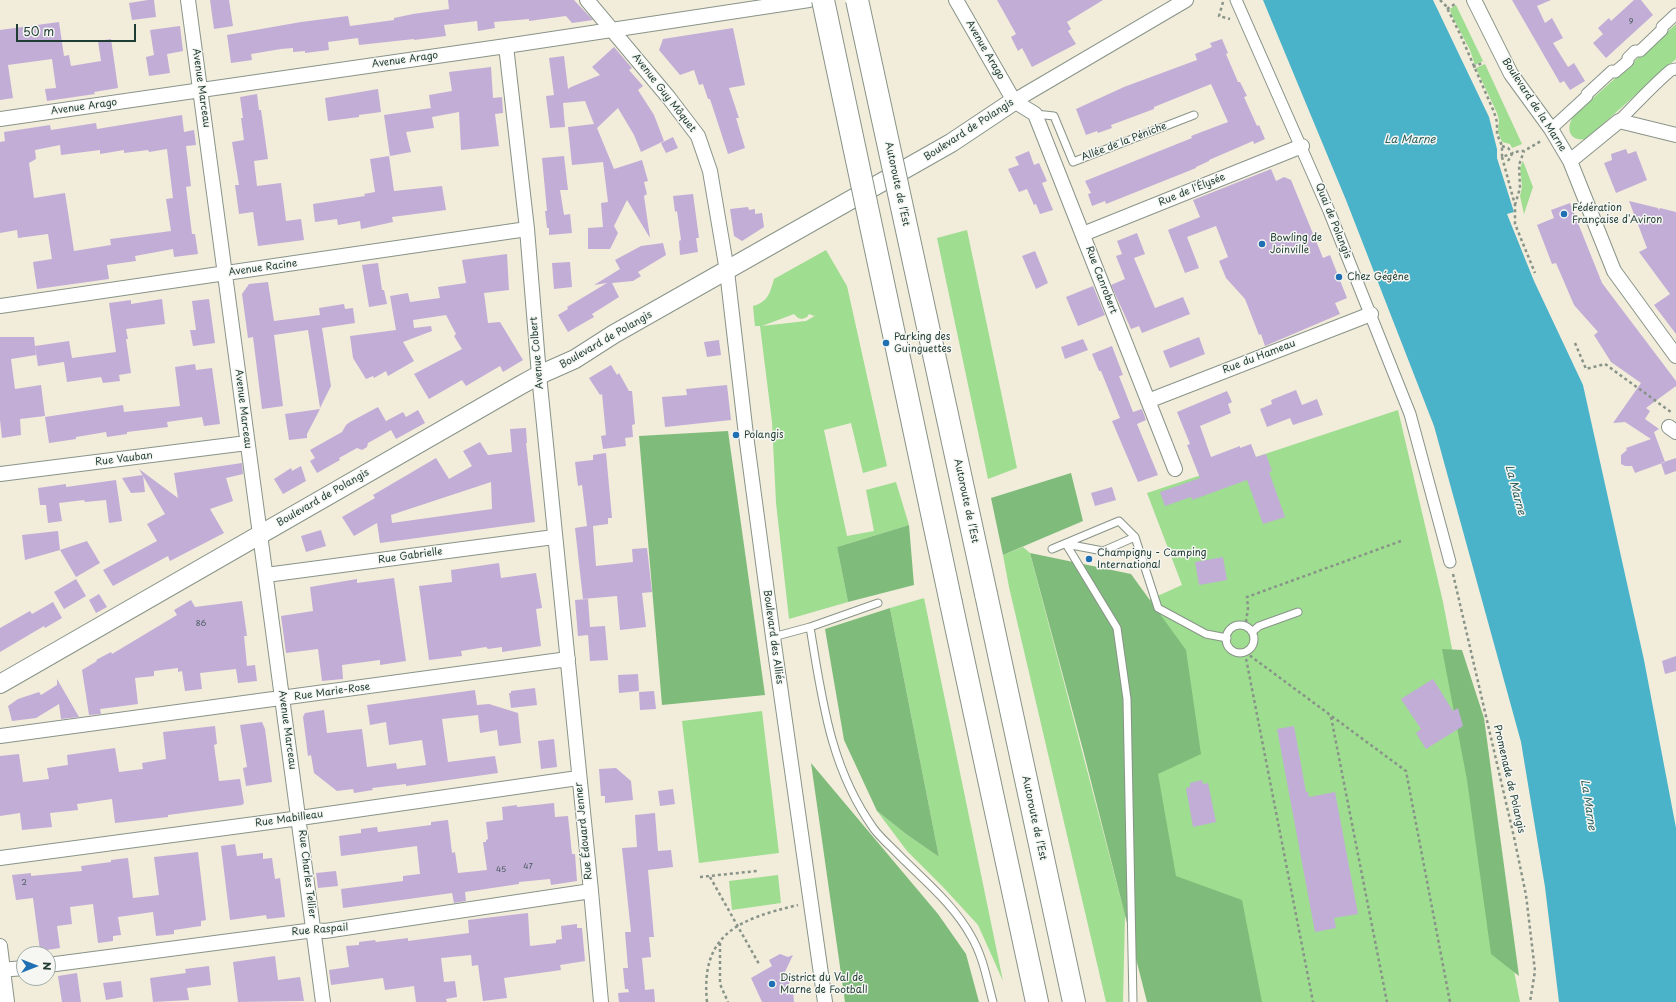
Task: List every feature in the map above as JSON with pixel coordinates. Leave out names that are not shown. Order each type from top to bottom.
[{"type":"highway","points":[[823,0],[1034,992],[1020,1002]]},
{"type":"highway","name":"Autoroute de l’Est","points":[[857,0],[1074,1002]]},
{"type":"street","name":"Avenue Marceau","points":[[188,0],[226,273],[247,443],[300,818]]},
{"type":"street","name":"Avenue Guy Môquet","points":[[587,0],[613,29],[698,136],[710,171],[727,271]]},
{"type":"street","name":"Avenue Arago","points":[[0,119],[506,46],[802,0]]},
{"type":"street","name":"Avenue Arago","points":[[956,0],[1014,100]]},
{"type":"street","name":"Boulevard de Polangis","points":[[0,684],[538,375],[575,359],[614,334],[951,143],[1014,100],[1186,0]]},
{"type":"street","name":"Quai de Polangis","points":[[1236,0],[1302,146],[1371,314],[1410,414],[1450,562]]},
{"type":"street","name":"Boulevard de la Marne","points":[[1474,0],[1511,74],[1547,134],[1570,161],[1614,271],[1676,356]]},
{"type":"street","points":[[1547,134],[1612,71],[1615,72],[1619,69],[1635,51],[1640,51],[1676,14]]},
{"type":"street","name":"Avenue Colbert","points":[[506,46],[526,229],[538,375],[554,537],[568,659]]},
{"type":"street","points":[[1570,161],[1618,121],[1666,74],[1671,70],[1676,69]]},
{"type":"street","points":[[1014,100],[1035,114]]},
{"type":"street","name":"Rue Canrobert","points":[[1035,114],[1175,469]]},
{"type":"street","points":[[1618,121],[1676,135]]},
{"type":"street","name":"Rue de l'Élysée","points":[[1082,234],[1302,146]]},
{"type":"street","name":"Avenue Racine","points":[[0,306],[526,229]]},
{"type":"street","name":"Boulevard des Alliés","points":[[727,271],[746,435],[773,637],[825,1002]]},
{"type":"street","name":"Rue du Hameau","points":[[1148,401],[1371,314]]},
{"type":"street","name":"Rue Vauban","points":[[0,474],[247,443]]},
{"type":"street","name":"Rue Gabrielle","points":[[266,575],[554,537]]},
{"type":"street","name":"Rue Marie-Rose","points":[[0,736],[568,659]]},
{"type":"street","name":"Rue Édouard Jenner","points":[[568,659],[578,778],[591,891],[600,1002]]},
{"type":"street","name":"Rue Mabilleau","points":[[0,858],[300,818],[578,778]]},
{"type":"street","name":"Rue Charles Tellier","points":[[300,818],[323,1002]]},
{"type":"street","name":"Rue Raspail","points":[[56,964],[314,930],[325,931],[591,891]]},
{"type":"street","points":[[0,946],[7,1002]]},
{"type":"street","points":[[2,970],[16,969]]},
{"type":"lane","name":"Allée de la Péniche","points":[[1035,114],[1054,116],[1073,162],[1194,115]]},
{"type":"lane","points":[[1052,548],[1066,544],[1119,521],[1135,537],[1158,608],[1206,634],[1227,638]]},
{"type":"lane","points":[[1066,544],[1103,551],[1135,537]]},
{"type":"lane","points":[[1066,544],[1117,628],[1126,691],[1133,1002]]},
{"type":"lane","points":[[773,637],[810,627],[878,603]]},
{"type":"lane","points":[[1252,632],[1259,626],[1298,612]]},
{"type":"lane","points":[[1237,626],[1246,627],[1252,632],[1253,643],[1250,649],[1239,653],[1231,649],[1227,644],[1228,632],[1237,626]]},
{"type":"lane","points":[[810,627],[823,706],[831,741],[840,769],[855,801],[875,830],[954,911],[972,937],[984,968],[993,1002]]},
{"type":"path","points":[[1440,0],[1447,9],[1460,34],[1496,119],[1496,134],[1502,146],[1502,157],[1506,162],[1515,205],[1515,224],[1535,273]]},
{"type":"path","points":[[1447,9],[1455,4]]},
{"type":"path","points":[[1473,67],[1484,62]]},
{"type":"path","points":[[1502,157],[1524,151],[1547,134]]},
{"type":"path","points":[[1502,146],[1508,148],[1513,154]]},
{"type":"path","points":[[1515,205],[1520,185],[1519,165],[1524,151]]},
{"type":"path","points":[[1506,162],[1513,154]]},
{"type":"path","points":[[1575,343],[1586,369],[1605,364],[1674,425]]},
{"type":"path","points":[[1246,627],[1248,608],[1247,597],[1401,542]]},
{"type":"path","name":"Promenade de Polangis","points":[[1450,562],[1526,894],[1535,971],[1530,1002]]},
{"type":"path","points":[[1245,652],[1406,771],[1450,1002]]},
{"type":"path","points":[[1245,652],[1313,1002]]},
{"type":"path","points":[[1330,716],[1387,1002]]},
{"type":"path","points":[[700,877],[758,872]]},
{"type":"path","points":[[710,877],[759,964]]},
{"type":"path","points":[[707,1002],[707,968],[710,957],[720,942],[737,926],[767,913],[796,906]]},
{"type":"path","points":[[720,942],[720,984],[728,1002]]},
{"type":"green space","points":[[1456,5],[1483,61],[1475,65],[1470,50],[1451,14],[1450,9]]},
{"type":"green space","points":[[1676,24],[1676,59],[1586,139],[1580,139],[1572,136],[1569,129],[1574,115]]},
{"type":"green space","points":[[1485,64],[1522,144],[1512,148],[1510,144],[1502,142],[1498,132],[1499,120],[1497,113],[1476,68]]},
{"type":"green space","points":[[1523,161],[1533,187],[1524,214],[1520,196],[1522,187],[1520,168]]},
{"type":"green space","points":[[967,230],[1017,468],[988,479],[937,238]]},
{"type":"green space","points":[[826,250],[847,286],[887,466],[863,473],[851,423],[824,430],[847,536],[874,531],[866,490],[896,482],[909,525],[837,547],[848,602],[789,619],[776,503],[772,422],[760,326],[755,326],[753,306],[762,302],[768,296],[774,279]],"holes":[[[794,314],[798,318],[802,319],[807,317],[809,314],[814,316],[818,314],[806,321],[762,326]]]},
{"type":"green space","points":[[1398,410],[1443,602],[1520,1002],[1200,1002],[1124,611],[1182,585],[1147,493]]},
{"type":"green space","points":[[728,431],[765,695],[662,705],[639,436]]},
{"type":"green space","points":[[1071,473],[1083,521],[1003,555],[991,498]]},
{"type":"green space","points":[[909,525],[914,585],[848,602],[837,547]]},
{"type":"green space","points":[[1023,547],[1030,553],[1125,915],[1123,1002],[1106,1002],[1009,587],[1003,555]]},
{"type":"green space","points":[[1030,553],[1131,574],[1186,650],[1201,754],[1158,774],[1176,876],[1242,900],[1262,1002],[1147,1002],[1083,750]]},
{"type":"green space","points":[[924,598],[1003,981],[978,925],[907,851],[877,811],[939,857],[890,608]]},
{"type":"green space","points":[[890,608],[939,857],[877,811],[844,740],[825,629]]},
{"type":"green space","points":[[1442,649],[1462,650],[1484,718],[1519,976],[1491,954],[1467,780]]},
{"type":"green space","points":[[762,711],[779,853],[699,863],[682,721]]},
{"type":"green space","points":[[811,763],[938,914],[966,954],[979,1002],[845,1002]]},
{"type":"green space","points":[[778,875],[781,903],[732,910],[729,881]]},
{"type":"water","name":"La Marne","points":[[1263,0],[1433,0],[1489,117],[1497,149],[1497,158],[1514,212],[1507,214],[1534,281],[1583,385],[1644,660],[1676,828],[1676,1002],[1559,1002],[1545,887],[1521,742],[1434,426],[1346,200]]},
{"type":"building","points":[[154,0],[156,17],[132,20],[129,3]]},
{"type":"building","points":[[210,0],[229,0],[233,26],[214,29]]},
{"type":"building","points":[[448,0],[574,0],[593,20],[572,23],[566,16],[529,21],[529,19],[494,22],[495,28],[478,31],[477,21],[444,25],[446,36],[359,45],[358,38],[328,42],[329,50],[305,53],[305,51],[293,52],[293,48],[281,49],[251,54],[252,60],[231,63],[227,35],[301,22],[348,16],[350,26],[394,20],[394,18],[413,14],[449,9]]},
{"type":"building","points":[[997,0],[1103,0],[1067,22],[1071,29],[1068,31],[1076,44],[1032,67],[1022,48],[1018,51],[1011,37],[1016,34]]},
{"type":"building","points":[[1512,0],[1551,0],[1537,6],[1545,23],[1552,18],[1563,38],[1553,43],[1568,67],[1574,63],[1585,81],[1570,90],[1564,81],[1560,83]]},
{"type":"building","points":[[1634,0],[1641,0],[1653,15],[1606,58],[1593,43],[1603,34],[1598,28],[1609,18],[1611,21]]},
{"type":"building","points":[[59,22],[64,56],[69,55],[71,66],[101,61],[98,41],[111,39],[118,88],[94,92],[95,94],[47,101],[45,89],[56,88],[52,59],[8,65],[13,98],[0,100],[0,30]]},
{"type":"building","points":[[180,26],[183,51],[167,54],[170,73],[149,76],[146,57],[154,55],[150,30]]},
{"type":"building","points":[[733,28],[745,85],[729,88],[739,118],[736,118],[745,148],[728,154],[710,99],[708,99],[703,84],[699,85],[694,70],[680,75],[659,50],[663,39]]},
{"type":"building","points":[[1222,39],[1228,53],[1226,54],[1238,82],[1240,82],[1247,96],[1244,97],[1257,126],[1259,125],[1265,139],[1254,144],[1253,141],[1209,160],[1196,168],[1106,204],[1105,201],[1092,206],[1088,194],[1091,193],[1085,181],[1228,122],[1211,84],[1154,107],[1154,109],[1111,125],[1112,128],[1098,133],[1097,131],[1086,135],[1076,109],[1124,87],[1197,60],[1195,54],[1212,47],[1210,43]]},
{"type":"building","points":[[614,47],[632,68],[629,70],[643,86],[638,90],[654,115],[664,141],[641,152],[634,135],[618,108],[597,128],[614,169],[642,160],[648,181],[644,182],[647,194],[644,196],[650,238],[627,200],[614,226],[618,233],[610,249],[588,249],[588,228],[603,227],[601,203],[608,202],[603,162],[572,165],[568,127],[594,124],[585,101],[563,103],[565,127],[550,128],[546,96],[554,95],[549,58],[564,56],[568,89],[600,75],[592,67]]},
{"type":"building","points":[[491,67],[493,98],[502,97],[503,113],[495,114],[499,146],[461,150],[459,112],[432,117],[434,128],[406,132],[411,152],[390,156],[384,115],[431,108],[429,95],[452,91],[449,72]]},
{"type":"building","points":[[378,89],[381,112],[359,115],[359,117],[328,121],[325,98]]},
{"type":"building","points":[[257,94],[259,110],[261,110],[268,159],[254,161],[257,186],[281,183],[286,221],[301,219],[304,240],[258,246],[253,212],[239,214],[235,185],[239,185],[232,142],[244,140],[240,97]]},
{"type":"building","points":[[182,115],[184,132],[194,130],[196,145],[186,146],[191,186],[186,187],[192,234],[195,234],[198,254],[174,257],[173,249],[135,256],[136,261],[107,265],[109,279],[37,289],[33,262],[52,259],[48,234],[18,238],[17,230],[0,233],[0,142],[5,141],[4,132],[50,125],[51,130],[96,123],[97,129]],"holes":[[[60,145],[61,155],[100,150],[100,154],[124,150],[124,153],[148,150],[149,152],[167,149],[173,198],[166,199],[171,231],[110,239],[111,245],[74,251],[65,193],[34,198],[29,163],[36,159],[35,150]]]},
{"type":"building","points":[[673,137],[678,148],[666,153],[661,143]]},
{"type":"building","points":[[1626,149],[1628,154],[1636,151],[1647,180],[1616,193],[1604,163],[1612,160],[1611,154]]},
{"type":"building","points":[[1029,151],[1034,165],[1039,163],[1047,181],[1042,183],[1053,210],[1040,214],[1027,189],[1019,192],[1008,169],[1019,165],[1015,157]]},
{"type":"building","points":[[389,156],[394,191],[442,186],[446,210],[392,217],[393,222],[361,229],[360,221],[338,225],[337,219],[315,222],[313,204],[365,196],[364,194],[375,192],[370,159]]},
{"type":"building","points":[[564,156],[568,190],[560,190],[564,215],[570,214],[572,233],[549,235],[545,211],[547,211],[542,158]]},
{"type":"building","points":[[1271,169],[1276,181],[1284,177],[1291,180],[1323,258],[1330,255],[1347,298],[1335,303],[1340,314],[1265,346],[1261,334],[1259,335],[1245,299],[1226,278],[1219,261],[1228,257],[1216,226],[1187,237],[1199,268],[1185,273],[1168,230],[1200,217],[1193,200]]},
{"type":"building","points":[[693,194],[699,238],[696,238],[698,252],[680,255],[679,241],[681,240],[677,211],[675,212],[673,196]]},
{"type":"building","points":[[1629,201],[1658,208],[1659,210],[1660,208],[1676,212],[1676,334],[1654,305],[1670,294],[1639,252],[1647,248]]},
{"type":"building","points":[[1570,203],[1602,283],[1676,381],[1676,386],[1646,408],[1650,411],[1645,419],[1659,429],[1654,432],[1665,462],[1635,473],[1632,466],[1625,466],[1621,464],[1621,455],[1627,450],[1626,448],[1651,439],[1625,422],[1613,423],[1641,383],[1611,362],[1594,335],[1598,332],[1574,305],[1556,263],[1552,264],[1537,225],[1554,218],[1551,210]]},
{"type":"building","points":[[748,207],[749,210],[755,209],[755,214],[762,213],[764,227],[742,241],[734,236],[730,209]]},
{"type":"building","points":[[1137,233],[1145,254],[1134,258],[1155,308],[1183,297],[1190,314],[1142,333],[1139,326],[1131,329],[1111,285],[1125,279],[1116,256],[1122,254],[1117,241]]},
{"type":"building","points":[[663,243],[666,255],[638,272],[641,276],[633,281],[612,283],[619,297],[592,314],[594,317],[568,332],[558,315],[568,309],[567,307],[607,283],[594,285],[620,269],[615,260],[641,246]]},
{"type":"building","points":[[1035,251],[1048,283],[1036,289],[1022,256]]},
{"type":"building","points":[[507,254],[509,290],[484,293],[488,323],[500,322],[523,360],[503,372],[500,366],[466,386],[462,380],[429,399],[414,374],[462,349],[454,336],[456,334],[446,315],[413,320],[414,328],[431,326],[432,331],[403,342],[414,361],[388,376],[386,371],[374,378],[373,376],[366,379],[353,358],[350,336],[396,330],[390,296],[408,293],[410,302],[440,298],[438,287],[466,283],[462,260]]},
{"type":"building","points":[[570,262],[572,287],[554,289],[552,263]]},
{"type":"building","points":[[378,263],[382,290],[384,290],[387,304],[369,307],[362,265]]},
{"type":"building","points":[[268,282],[274,321],[320,315],[319,308],[344,304],[345,309],[353,308],[355,323],[322,328],[331,386],[320,408],[308,330],[274,335],[283,406],[262,409],[253,337],[248,338],[242,294],[249,284]]},
{"type":"building","points":[[1093,286],[1105,315],[1078,326],[1066,297]]},
{"type":"building","points":[[162,299],[165,324],[126,329],[131,373],[119,375],[120,381],[103,383],[101,377],[67,382],[64,362],[38,366],[35,346],[69,341],[72,358],[116,352],[109,303],[131,300],[131,304]]},
{"type":"building","points":[[209,299],[215,343],[193,346],[190,330],[196,330],[192,301]]},
{"type":"building","points":[[0,337],[34,337],[36,355],[11,359],[15,389],[41,385],[45,416],[20,419],[21,435],[2,438],[0,420]]},
{"type":"building","points":[[1199,337],[1205,354],[1170,368],[1163,351]]},
{"type":"building","points":[[1083,339],[1088,350],[1065,359],[1061,347]]},
{"type":"building","points":[[719,340],[721,355],[707,357],[704,342]]},
{"type":"building","points":[[1112,346],[1123,375],[1119,376],[1133,412],[1142,409],[1146,420],[1137,424],[1158,475],[1138,482],[1112,421],[1120,418],[1101,371],[1099,371],[1092,354]]},
{"type":"building","points":[[195,364],[196,370],[212,368],[220,424],[204,426],[202,417],[167,422],[168,427],[127,432],[127,434],[107,437],[106,432],[49,443],[45,417],[123,405],[124,412],[180,406],[175,367]]},
{"type":"building","points":[[611,365],[617,375],[619,373],[629,391],[632,391],[635,424],[632,425],[633,437],[625,438],[626,446],[603,449],[601,436],[606,435],[602,394],[600,395],[589,378]]},
{"type":"building","points":[[727,385],[731,420],[665,427],[662,397],[687,395],[686,389]]},
{"type":"building","points":[[1296,390],[1302,405],[1317,399],[1323,415],[1293,425],[1290,418],[1267,427],[1260,409],[1272,404],[1271,400]]},
{"type":"building","points":[[1227,391],[1232,402],[1228,404],[1231,413],[1200,426],[1211,457],[1240,446],[1240,448],[1251,444],[1256,457],[1266,454],[1272,471],[1269,472],[1285,517],[1263,524],[1247,480],[1192,500],[1191,497],[1165,506],[1160,492],[1200,478],[1187,445],[1190,444],[1177,412]]},
{"type":"building","points":[[378,407],[391,430],[368,443],[367,447],[362,450],[357,448],[317,473],[310,461],[315,458],[310,450],[342,432],[346,425],[350,422]]},
{"type":"building","points":[[320,409],[307,434],[307,438],[289,440],[285,414]]},
{"type":"building","points":[[418,410],[425,423],[396,439],[386,421],[403,412],[406,417]]},
{"type":"building","points":[[526,428],[526,443],[535,522],[380,543],[377,523],[354,536],[342,517],[375,498],[373,495],[436,458],[449,479],[472,466],[463,451],[480,442],[488,455],[512,452],[510,429]],"holes":[[[491,482],[492,509],[392,523],[391,515]]]},
{"type":"building","points":[[606,453],[612,518],[608,518],[608,524],[593,526],[596,566],[633,562],[632,549],[647,548],[652,592],[642,593],[646,627],[620,630],[617,596],[583,599],[575,528],[587,526],[582,485],[578,486],[575,462],[593,460],[593,455]]},
{"type":"building","points":[[1676,458],[1676,471],[1665,475],[1661,463]]},
{"type":"building","points":[[242,463],[243,474],[226,478],[233,501],[210,509],[224,533],[170,561],[168,556],[113,586],[103,570],[157,541],[147,524],[165,514],[139,469],[178,498],[174,473]]},
{"type":"building","points":[[301,466],[306,481],[283,494],[274,479],[291,468],[292,471]]},
{"type":"building","points":[[143,475],[145,492],[131,493],[122,478]]},
{"type":"building","points":[[116,480],[122,521],[109,523],[106,500],[85,502],[84,500],[59,503],[62,521],[48,523],[46,505],[40,505],[38,488],[66,484],[66,487]]},
{"type":"building","points":[[1112,487],[1116,500],[1095,506],[1091,493]]},
{"type":"building","points":[[321,530],[326,546],[306,552],[301,536]]},
{"type":"building","points":[[58,531],[60,550],[25,560],[22,535]]},
{"type":"building","points":[[87,541],[100,563],[76,577],[60,550]]},
{"type":"building","points":[[1223,557],[1227,580],[1199,585],[1195,562]]},
{"type":"building","points":[[499,563],[501,578],[536,573],[542,608],[536,609],[541,646],[502,652],[502,647],[488,649],[486,647],[461,651],[462,656],[429,660],[419,586],[452,582],[451,570]]},
{"type":"building","points":[[394,578],[406,661],[380,665],[380,660],[342,665],[343,679],[322,681],[318,649],[286,653],[281,616],[313,611],[310,587],[357,579],[357,583]]},
{"type":"building","points":[[76,579],[86,596],[64,609],[54,592]]},
{"type":"building","points":[[99,594],[107,607],[96,613],[89,600]]},
{"type":"building","points":[[588,599],[590,627],[605,626],[608,660],[590,661],[588,635],[578,636],[575,600]]},
{"type":"building","points":[[191,600],[195,607],[242,601],[247,636],[244,636],[247,666],[255,665],[257,681],[238,683],[236,669],[200,673],[202,689],[185,691],[182,671],[178,672],[178,668],[154,671],[154,676],[135,678],[138,704],[100,709],[101,714],[89,715],[82,670],[97,661],[96,660],[111,652],[112,654],[177,615],[174,610]]},
{"type":"building","points":[[53,602],[62,618],[45,628],[44,626],[0,652],[0,628],[30,611],[32,614]]},
{"type":"building","points":[[1676,656],[1676,671],[1665,674],[1662,661]]},
{"type":"building","points":[[638,674],[639,691],[619,693],[618,675]]},
{"type":"building","points":[[57,679],[79,717],[61,719],[59,704],[36,718],[12,721],[8,706],[18,699],[39,692],[41,695],[57,685]]},
{"type":"building","points":[[1433,679],[1453,711],[1458,708],[1463,726],[1426,749],[1416,733],[1421,729],[1401,699]]},
{"type":"building","points":[[535,688],[537,705],[511,708],[509,693],[511,693],[511,691]]},
{"type":"building","points":[[475,690],[477,705],[489,704],[518,713],[521,743],[499,746],[497,730],[480,733],[478,715],[442,719],[448,762],[495,756],[498,773],[406,786],[406,784],[372,788],[373,790],[354,793],[353,789],[337,791],[314,773],[311,755],[308,756],[303,717],[305,713],[324,710],[327,733],[362,729],[367,767],[396,763],[397,769],[426,765],[422,740],[389,745],[386,722],[370,725],[367,705]]},
{"type":"building","points":[[654,691],[656,709],[640,710],[639,692]]},
{"type":"building","points":[[262,722],[265,729],[272,782],[246,786],[243,768],[247,767],[240,725]]},
{"type":"building","points":[[215,726],[217,744],[214,745],[219,781],[240,779],[244,803],[242,805],[168,815],[168,817],[115,823],[112,799],[77,804],[78,810],[50,813],[52,827],[22,830],[20,813],[0,816],[0,756],[19,754],[23,782],[49,779],[47,768],[68,765],[67,755],[115,748],[119,772],[143,769],[142,763],[166,759],[163,732]]},
{"type":"building","points":[[1294,726],[1306,792],[1308,792],[1309,797],[1335,792],[1358,914],[1334,918],[1336,928],[1315,932],[1277,729]]},
{"type":"building","points":[[554,739],[557,767],[541,769],[538,741]]},
{"type":"building","points":[[616,768],[631,781],[633,800],[605,803],[605,796],[601,796],[599,769]]},
{"type":"building","points":[[1202,780],[1203,784],[1208,783],[1216,822],[1193,827],[1186,788],[1190,787],[1190,783]]},
{"type":"building","points":[[673,789],[675,804],[660,806],[658,791]]},
{"type":"building","points":[[554,803],[555,817],[568,816],[572,854],[575,854],[577,881],[551,885],[550,879],[519,882],[519,884],[465,892],[466,901],[454,903],[452,893],[343,908],[341,889],[403,881],[403,876],[420,874],[417,846],[341,856],[339,836],[361,833],[361,829],[377,827],[378,832],[431,825],[431,822],[448,820],[452,853],[455,852],[458,873],[487,870],[483,842],[486,842],[488,839],[486,822],[503,820],[502,807]]},
{"type":"building","points":[[655,813],[658,851],[671,850],[673,867],[648,870],[654,937],[649,937],[651,957],[642,958],[645,990],[654,989],[655,1002],[619,1002],[618,993],[631,992],[629,992],[628,989],[625,989],[623,968],[628,968],[625,932],[631,932],[622,848],[637,847],[635,815]]},
{"type":"building","points":[[235,844],[237,856],[263,853],[263,859],[272,858],[275,879],[280,878],[285,917],[267,919],[266,915],[230,920],[221,846]]},
{"type":"building","points":[[198,852],[206,920],[201,921],[201,926],[174,930],[174,934],[156,936],[153,912],[118,917],[121,935],[113,936],[113,941],[98,943],[93,904],[70,907],[72,924],[57,926],[60,948],[56,949],[56,946],[39,946],[33,898],[16,900],[12,875],[31,873],[31,876],[82,871],[81,866],[128,858],[133,898],[159,895],[154,857]]},
{"type":"building","points":[[336,871],[338,886],[318,888],[316,873]]},
{"type":"building","points":[[528,913],[530,946],[556,943],[556,940],[562,939],[561,926],[577,924],[577,928],[582,928],[585,961],[560,965],[561,970],[504,978],[507,998],[483,1001],[478,965],[472,966],[471,955],[441,958],[444,982],[455,981],[457,997],[446,999],[447,1002],[416,1002],[414,986],[385,990],[383,978],[331,985],[329,970],[349,967],[346,946],[359,945],[359,942],[375,940],[376,942],[408,938],[408,941],[469,933],[468,920]]},
{"type":"building","name":"District du Val de Marne de Football","points":[[780,954],[788,957],[793,955],[783,976],[790,979],[788,989],[793,991],[794,1002],[762,1002],[751,978],[772,966],[769,960]]},
{"type":"building","points":[[275,956],[278,980],[300,977],[304,1001],[238,1002],[233,962]]},
{"type":"building","points":[[209,966],[211,985],[187,988],[189,1000],[153,1002],[150,978],[186,973],[185,969]]},
{"type":"building","points":[[77,973],[81,1002],[62,1002],[58,976]]},
{"type":"building","points":[[121,981],[123,997],[106,1000],[103,983]]},
{"type":"place","name":"Fédération Française d'Aviron","points":[[1564,214]]},
{"type":"place","name":"Bowling de Joinville","points":[[1262,244]]},
{"type":"place","name":"Chez Gégène","points":[[1339,277]]},
{"type":"place","name":"Parking des Guinguettes","points":[[886,343]]},
{"type":"place","name":"Polangis","points":[[736,435]]},
{"type":"place","name":"Champigny - Camping International","points":[[1089,559]]},
{"type":"place","name":"District du Val de Marne de Football","points":[[772,984]]}]
